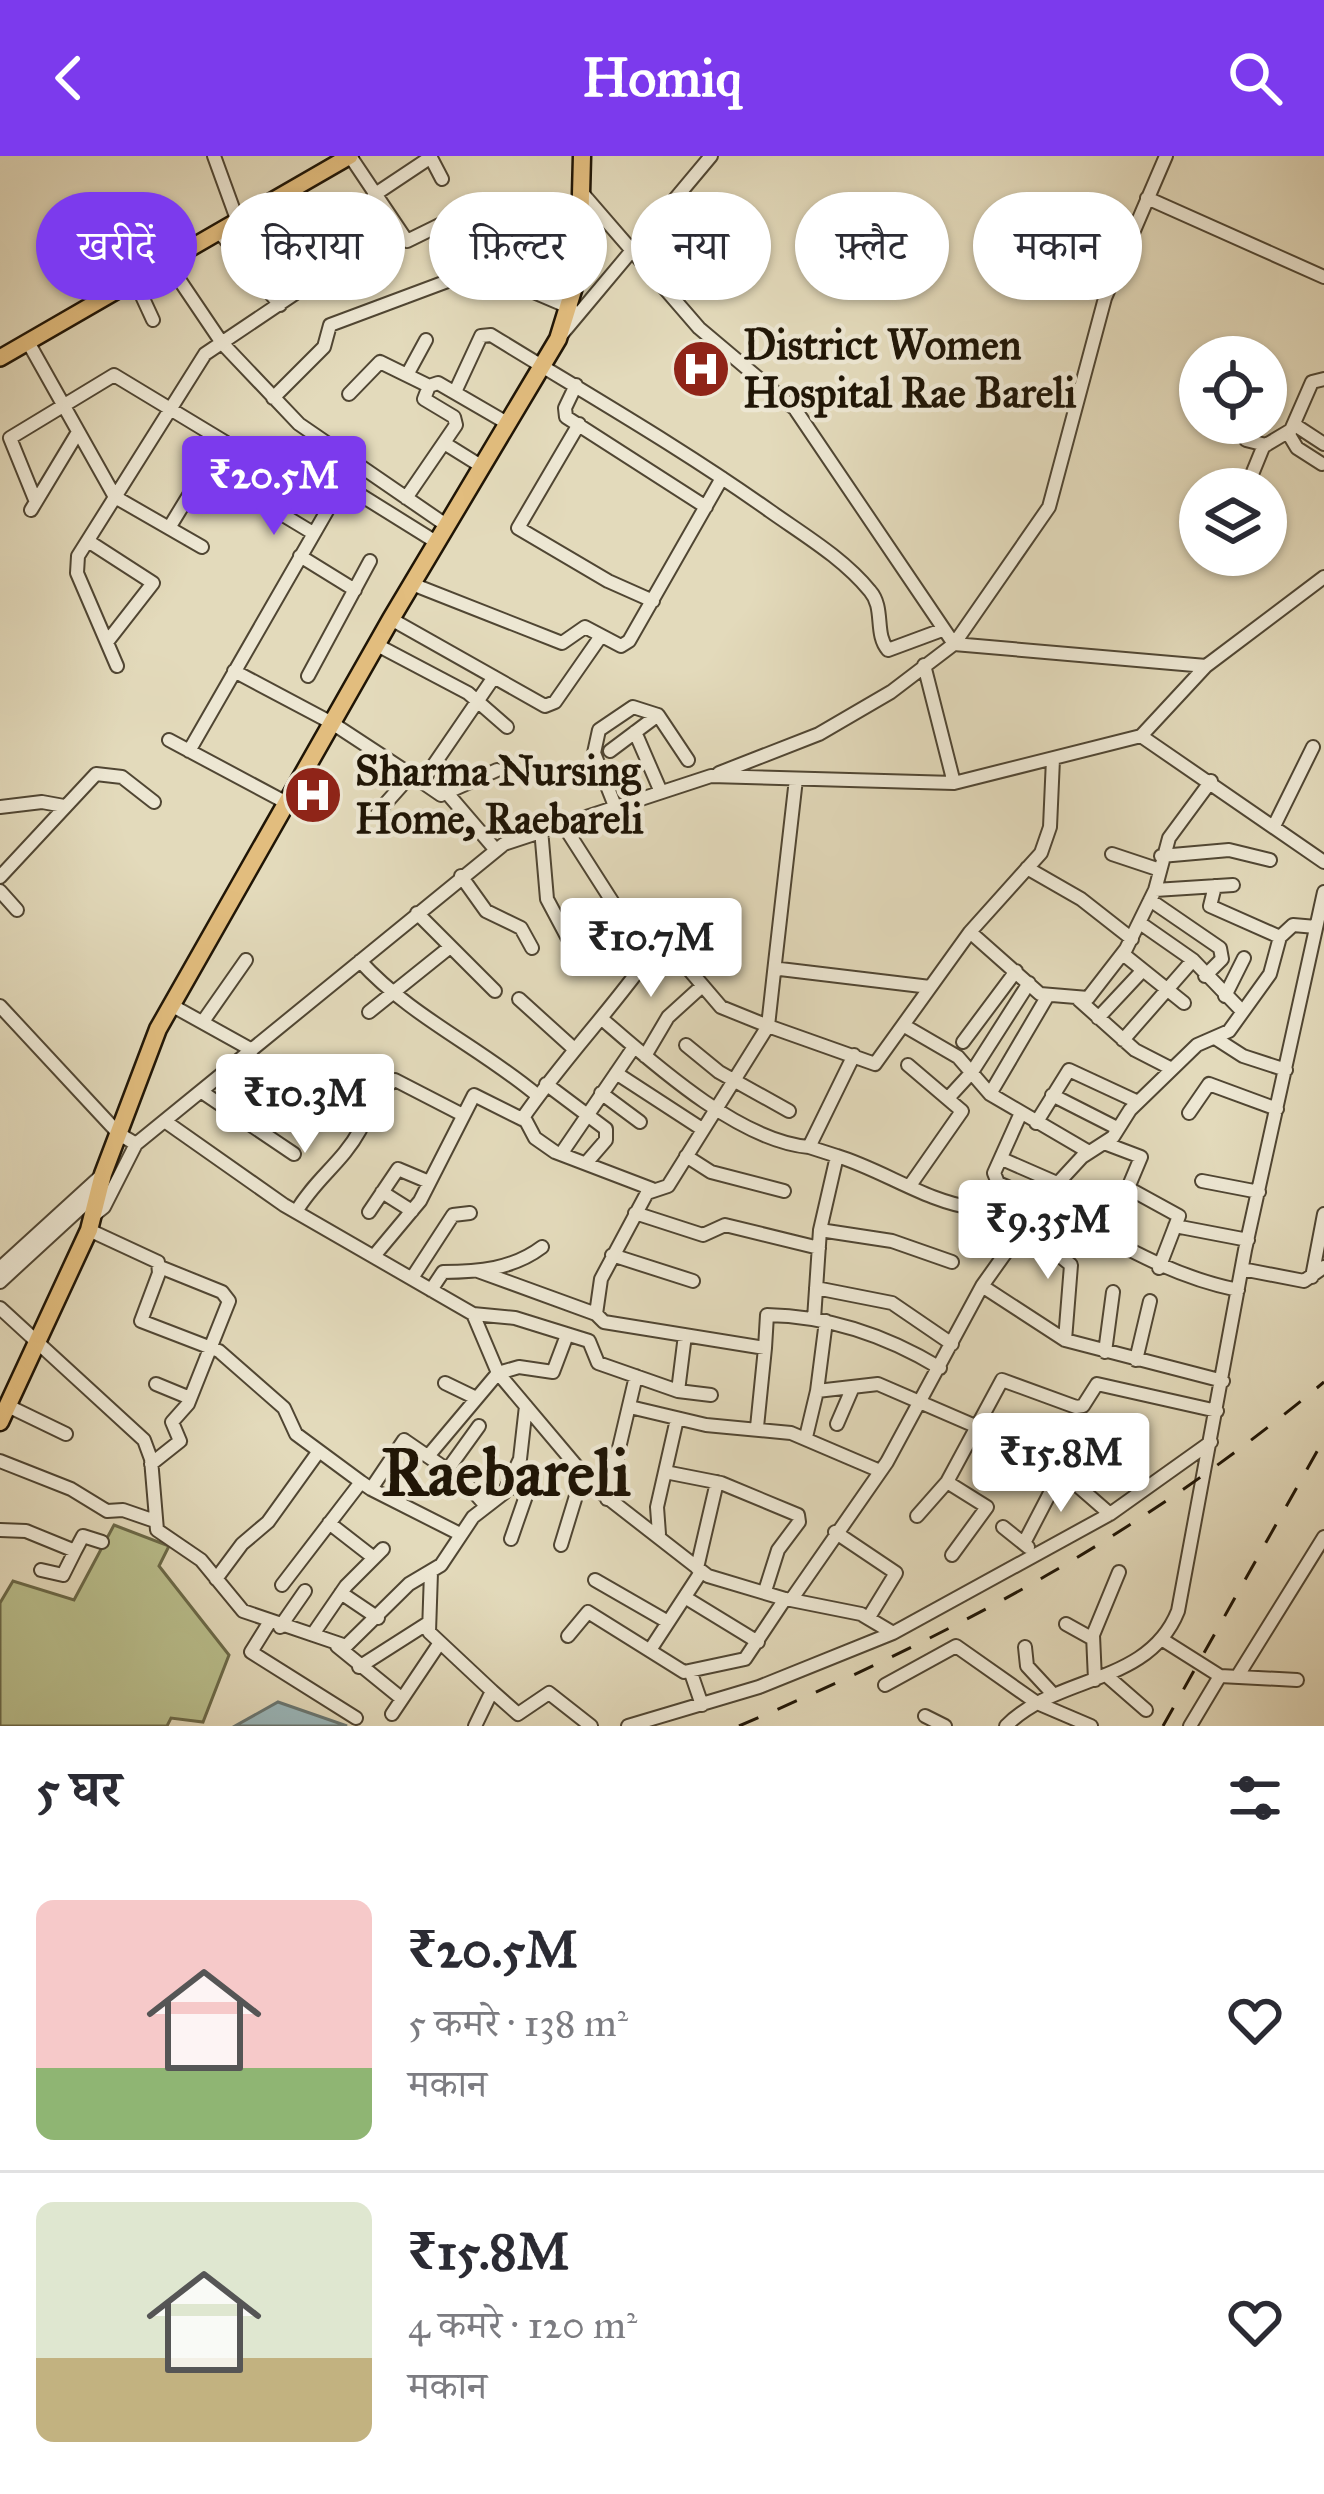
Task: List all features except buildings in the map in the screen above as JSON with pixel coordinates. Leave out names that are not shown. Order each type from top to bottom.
[{"type":"highway","points":[[580,160],[584,192]]},
{"type":"highway","points":[[4,1414],[92,1222],[119,1134],[171,1005],[391,619],[543,367],[572,300]]},
{"type":"main road","points":[[289,192],[350,156]]},
{"type":"main road","points":[[197,246],[220,232]]},
{"type":"main road","points":[[0,358],[102,300]]},
{"type":"street","points":[[214,156],[227,192]]},
{"type":"street","points":[[350,156],[372,192]]},
{"type":"street","points":[[379,192],[432,159],[449,156]]},
{"type":"street","points":[[682,192],[711,156]]},
{"type":"street","points":[[151,1464],[180,1441],[172,1422],[190,1398],[212,1347],[227,1294],[160,1267],[154,1257],[92,1222],[136,1144],[495,849],[819,734],[891,692],[954,644],[1049,507],[1105,298],[1166,156]]},
{"type":"street","points":[[432,159],[442,178]]},
{"type":"street","points":[[1147,198],[1324,277]]},
{"type":"street","points":[[607,223],[631,253]]},
{"type":"street","points":[[220,232],[280,304]]},
{"type":"street","points":[[558,339],[631,255]]},
{"type":"street","points":[[274,398],[325,347],[330,325],[429,288]]},
{"type":"street","points":[[144,300],[153,320]]},
{"type":"street","points":[[193,300],[222,343],[315,436],[446,525]]},
{"type":"street","points":[[117,666],[77,573],[88,541],[198,362],[286,300]]},
{"type":"street","points":[[552,300],[571,308]]},
{"type":"street","points":[[674,300],[699,328],[795,409],[954,644],[1206,666]]},
{"type":"street","points":[[455,392],[484,334],[576,385],[823,548],[871,592],[888,650],[942,630]]},
{"type":"street","points":[[407,375],[426,340]]},
{"type":"street","points":[[28,342],[115,497],[202,547]]},
{"type":"street","points":[[349,394],[376,362],[429,386]]},
{"type":"street","points":[[78,432],[34,506],[10,438],[114,375],[258,462]]},
{"type":"street","points":[[1255,468],[1264,445],[1292,429],[1312,382],[1324,379]]},
{"type":"street","points":[[406,498],[456,421],[424,399],[429,386],[438,382],[507,423]]},
{"type":"street","points":[[576,385],[563,412],[706,506]]},
{"type":"street","points":[[579,424],[518,528],[608,581],[653,601]]},
{"type":"street","points":[[1292,429],[1324,444]]},
{"type":"street","points":[[1292,429],[1298,448],[1322,464]]},
{"type":"street","points":[[169,528],[222,441]]},
{"type":"street","points":[[444,442],[481,466]]},
{"type":"street","points":[[412,584],[562,643],[580,627],[615,645],[626,644],[722,478]]},
{"type":"street","points":[[190,751],[313,533],[344,488],[436,542]]},
{"type":"street","points":[[260,501],[313,533]]},
{"type":"street","points":[[88,541],[153,583],[107,642]]},
{"type":"street","points":[[300,556],[355,590]]},
{"type":"street","points":[[308,676],[370,561]]},
{"type":"street","points":[[711,776],[954,783],[1141,736],[1206,666],[1324,577]]},
{"type":"street","points":[[391,619],[549,706],[601,636]]},
{"type":"street","points":[[376,645],[478,700],[507,727]]},
{"type":"street","points":[[923,665],[954,783]]},
{"type":"street","points":[[234,671],[332,724],[436,795],[497,770]]},
{"type":"street","points":[[378,812],[417,778],[494,677]]},
{"type":"street","points":[[615,806],[594,753],[599,730],[633,707],[658,715],[688,760]]},
{"type":"street","points":[[610,751],[658,715]]},
{"type":"street","points":[[635,732],[661,791]]},
{"type":"street","points":[[1141,736],[1324,862]]},
{"type":"street","points":[[169,740],[286,802]]},
{"type":"street","points":[[1275,824],[1313,747]]},
{"type":"street","points":[[562,823],[617,909],[662,938],[721,1007],[875,1064],[970,932],[1027,868],[1048,835],[1053,759]]},
{"type":"street","points":[[0,877],[95,774],[110,773],[132,782],[154,802]]},
{"type":"street","points":[[374,1256],[412,1211],[468,1100],[479,1095],[523,1119],[535,1138],[561,1154],[652,1189],[668,1186],[768,1026],[796,778]]},
{"type":"street","points":[[970,932],[1047,998],[1079,1000],[1094,992],[1132,940],[1152,895],[1159,862],[1211,781]]},
{"type":"street","points":[[447,793],[495,849]]},
{"type":"street","points":[[0,807],[42,802],[64,806]]},
{"type":"street","points":[[541,830],[547,899],[581,963]]},
{"type":"street","points":[[1112,854],[1159,862],[1236,850],[1270,860]]},
{"type":"street","points":[[1027,868],[1081,899],[1132,940]]},
{"type":"street","points":[[461,876],[486,911],[521,928],[532,948]]},
{"type":"street","points":[[1152,895],[1233,885]]},
{"type":"street","points":[[1215,886],[1210,906],[1280,938]]},
{"type":"street","points":[[0,891],[17,910]]},
{"type":"street","points":[[1006,1726],[1052,1694],[1101,1678],[1163,1640],[1178,1611],[1242,1269],[1324,892]]},
{"type":"street","points":[[1152,895],[1220,948],[1222,959],[1205,976]]},
{"type":"street","points":[[417,913],[495,992]]},
{"type":"street","points":[[1140,923],[1192,960],[1241,1010]]},
{"type":"street","points":[[691,1673],[745,1659],[758,1642],[880,1471],[982,1286],[1057,1183],[1104,1143],[1197,1045],[1229,1031],[1270,974],[1280,938],[1293,925],[1316,927]]},
{"type":"street","points":[[523,1119],[572,1047],[602,1019],[662,938]]},
{"type":"street","points":[[369,1012],[450,947]]},
{"type":"street","points":[[1124,954],[1184,1003]]},
{"type":"street","points":[[1225,997],[1244,958]]},
{"type":"street","points":[[204,1020],[246,960]]},
{"type":"street","points":[[1123,1040],[1192,960]]},
{"type":"street","points":[[359,961],[391,995],[588,1114],[607,1133],[586,1162]]},
{"type":"street","points":[[1098,1018],[1142,970]]},
{"type":"street","points":[[963,1042],[1016,971]]},
{"type":"street","points":[[774,972],[930,987]]},
{"type":"street","points":[[950,1096],[972,1072],[1029,983]]},
{"type":"street","points":[[561,1154],[616,1073],[701,987]]},
{"type":"street","points":[[990,1094],[1047,998]]},
{"type":"street","points":[[519,999],[572,1047]]},
{"type":"street","points":[[1079,1000],[1123,1040],[1172,1070]]},
{"type":"street","points":[[171,1005],[252,1051]]},
{"type":"street","points":[[0,1006],[119,1134],[136,1144]]},
{"type":"street","points":[[602,1019],[640,1052],[764,1136],[837,1156],[911,1184],[943,1202],[974,1208]]},
{"type":"street","points":[[903,1025],[958,1058],[990,1094],[1088,1152]]},
{"type":"street","points":[[1215,1038],[1243,1056],[1286,1070]]},
{"type":"street","points":[[686,1046],[789,1111]]},
{"type":"street","points":[[809,1147],[854,1055]]},
{"type":"street","points":[[236,1063],[304,1111]]},
{"type":"street","points":[[908,1065],[960,1108],[960,1120],[911,1184]]},
{"type":"street","points":[[1036,1123],[1071,1070],[1138,1102]]},
{"type":"street","points":[[616,1073],[702,1129]]},
{"type":"street","points":[[352,1112],[394,1080],[461,1114]]},
{"type":"street","points":[[1189,1113],[1209,1084],[1277,1109]]},
{"type":"street","points":[[202,1092],[294,1154]]},
{"type":"street","points":[[601,1093],[640,1122]]},
{"type":"street","points":[[1052,1095],[1118,1128]]},
{"type":"street","points":[[1020,1114],[994,1180],[1042,1201],[1160,1268],[1238,1289]]},
{"type":"street","points":[[166,1121],[296,1212],[473,1314],[515,1318],[589,1341]]},
{"type":"street","points":[[296,1212],[319,1176],[341,1162],[360,1130]]},
{"type":"street","points":[[1100,1235],[1143,1159],[1104,1143]]},
{"type":"street","points":[[686,1156],[711,1172],[784,1191]]},
{"type":"street","points":[[806,1437],[817,1390],[820,1230],[837,1156]]},
{"type":"street","points":[[1001,1159],[1057,1183]]},
{"type":"street","points":[[370,1212],[398,1169],[429,1182]]},
{"type":"street","points":[[1202,1180],[1258,1192]]},
{"type":"street","points":[[0,1268],[102,1182]]},
{"type":"street","points":[[0,1282],[102,1182]]},
{"type":"street","points":[[1127,1187],[1178,1213],[1160,1268]]},
{"type":"street","points":[[652,1189],[612,1255],[589,1341],[598,1364],[678,1391],[711,1395]]},
{"type":"street","points":[[382,1192],[412,1211]]},
{"type":"street","points":[[412,1278],[453,1215],[470,1213]]},
{"type":"street","points":[[635,1213],[703,1235],[725,1225],[819,1248]]},
{"type":"street","points":[[1242,1269],[1274,1271],[1296,1280],[1319,1274],[1324,1214]]},
{"type":"street","points":[[1175,1226],[1248,1240]]},
{"type":"street","points":[[1024,1228],[1071,1265],[1065,1340]]},
{"type":"street","points":[[820,1230],[892,1241],[952,1262]]},
{"type":"street","points":[[431,1290],[443,1272],[519,1263],[542,1246]]},
{"type":"street","points":[[612,1255],[693,1280]]},
{"type":"street","points":[[160,1267],[140,1321],[212,1347],[284,1408],[292,1430],[319,1451],[366,1486],[460,1534]]},
{"type":"street","points":[[478,1271],[597,1317],[765,1348]]},
{"type":"street","points":[[982,1286],[1065,1340],[1222,1381]]},
{"type":"street","points":[[816,1288],[892,1303],[952,1344]]},
{"type":"street","points":[[1105,1352],[1113,1292]]},
{"type":"street","points":[[1136,1360],[1150,1301]]},
{"type":"street","points":[[0,1308],[137,1432],[151,1464],[152,1520]]},
{"type":"street","points":[[473,1314],[498,1373],[583,1473],[608,1499],[659,1534],[699,1570],[788,1599],[869,1617],[893,1633]]},
{"type":"street","points":[[757,1426],[764,1316],[820,1320],[894,1343],[940,1368]]},
{"type":"street","points":[[429,1456],[473,1397],[498,1373],[519,1367],[553,1372],[567,1335]]},
{"type":"street","points":[[678,1391],[685,1335]]},
{"type":"street","points":[[608,1499],[636,1376]]},
{"type":"street","points":[[916,1516],[947,1482],[998,1383],[1007,1378],[1076,1407],[1083,1406],[1097,1384],[1216,1411]]},
{"type":"street","points":[[445,1383],[473,1397]]},
{"type":"street","points":[[156,1384],[190,1398]]},
{"type":"street","points":[[817,1390],[878,1384],[921,1402],[1063,1464],[1069,1477],[1110,1514]]},
{"type":"street","points":[[837,1424],[853,1387]]},
{"type":"street","points":[[337,1645],[350,1644],[409,1583],[431,1572],[460,1534],[509,1485],[520,1459],[526,1406]]},
{"type":"street","points":[[630,1407],[677,1419],[757,1426],[806,1437],[880,1471]]},
{"type":"street","points":[[4,1414],[66,1434]]},
{"type":"street","points":[[659,1534],[656,1515],[677,1419]]},
{"type":"street","points":[[448,1469],[479,1426]]},
{"type":"street","points":[[282,1585],[400,1441],[448,1469],[486,1506]]},
{"type":"street","points":[[628,1726],[702,1705],[893,1633],[1110,1514],[1212,1441]]},
{"type":"street","points":[[216,1579],[242,1544],[268,1522],[319,1451]]},
{"type":"street","points":[[0,1461],[71,1489],[88,1504],[152,1520],[243,1611],[337,1645],[401,1698]]},
{"type":"street","points":[[664,1472],[717,1482],[800,1517],[778,1550],[765,1591]]},
{"type":"street","points":[[561,1545],[583,1473]]},
{"type":"street","points":[[1024,1543],[1050,1493],[1069,1477]]},
{"type":"street","points":[[650,1650],[699,1570],[717,1482]]},
{"type":"street","points":[[947,1482],[987,1507],[952,1555]]},
{"type":"street","points":[[509,1485],[527,1493],[511,1539]]},
{"type":"street","points":[[313,1634],[341,1593],[379,1553],[329,1523]]},
{"type":"street","points":[[1003,1527],[1036,1557]]},
{"type":"street","points":[[0,1530],[26,1531],[75,1551]]},
{"type":"street","points":[[835,1532],[896,1574],[869,1617]]},
{"type":"street","points":[[41,1570],[64,1575],[83,1536],[102,1542]]},
{"type":"street","points":[[1237,1677],[1324,1537]]},
{"type":"street","points":[[431,1572],[428,1623],[439,1644],[517,1720],[549,1693],[591,1726]]},
{"type":"street","points":[[1119,1572],[1093,1639],[1101,1678],[1146,1710]]},
{"type":"street","points":[[595,1580],[668,1622]]},
{"type":"street","points":[[305,1591],[251,1652],[356,1718]]},
{"type":"street","points":[[341,1593],[378,1618]]},
{"type":"street","points":[[691,1601],[758,1642]]},
{"type":"street","points":[[568,1636],[588,1612],[691,1673],[702,1705]]},
{"type":"street","points":[[359,1667],[428,1623]]},
{"type":"street","points":[[1066,1624],[1093,1639]]},
{"type":"street","points":[[1163,1640],[1220,1676],[1297,1680]]},
{"type":"street","points":[[392,1714],[439,1644]]},
{"type":"street","points":[[885,1684],[956,1646],[1037,1703],[1091,1726]]},
{"type":"street","points":[[1025,1647],[1028,1666],[1052,1694]]},
{"type":"street","points":[[1190,1726],[1220,1676]]},
{"type":"street","points":[[475,1726],[492,1691]]},
{"type":"street","points":[[925,1716],[945,1726]]},
{"type":"green space","points":[[114,1525],[169,1546],[159,1566],[229,1655],[203,1722],[171,1718],[167,1726],[0,1726],[0,1603],[13,1581],[74,1600]]},
{"type":"water","points":[[278,1702],[347,1726],[235,1726]]},
{"type":"railway","points":[[739,1726],[897,1654],[1045,1576],[1186,1488],[1324,1382]]},
{"type":"railway","points":[[1163,1726],[1324,1439]]},
{"type":"place","name":"District Women Hospital Rae Bareli","points":[[701,369]]},
{"type":"place","name":"Sharma Nursing Home, Raebareli","points":[[313,795]]},
{"type":"district","name":"Raebareli","points":[[506,1472]]}]
